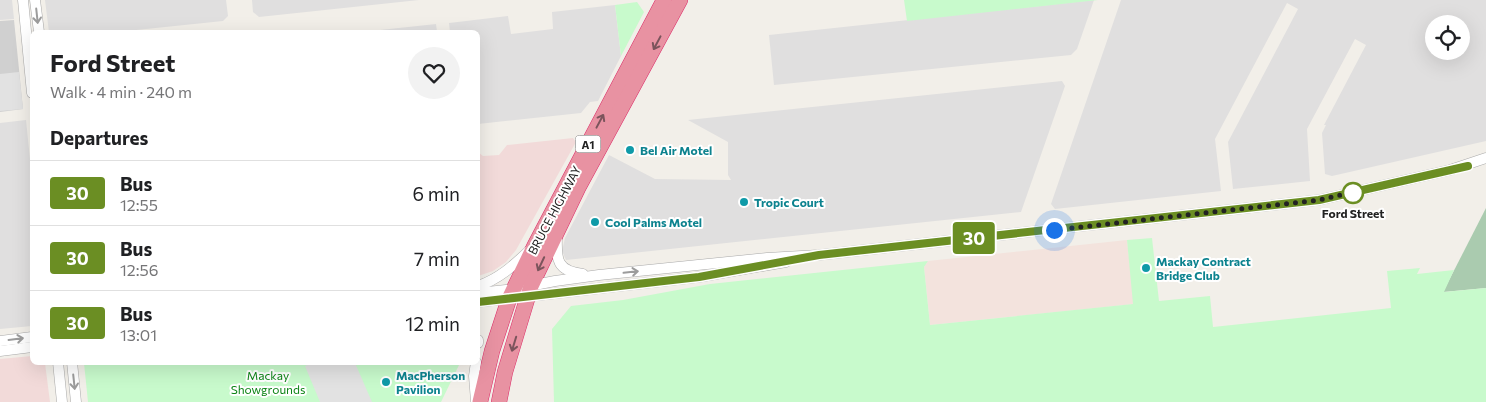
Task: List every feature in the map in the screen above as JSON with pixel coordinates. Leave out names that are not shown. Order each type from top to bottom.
[{"type":"highway","name":"BRUCE HIGHWAY","points":[[480,402],[492,352],[511,294],[664,0]]},
{"type":"highway","name":"BRUCE HIGHWAY","points":[[499,402],[505,372],[529,291],[557,229],[680,0]]},
{"type":"street","points":[[23,0],[30,50]]},
{"type":"street","points":[[35,0],[39,30]]},
{"type":"street","points":[[480,302],[599,275],[767,258],[819,255],[1319,200],[1468,166],[1486,158]]},
{"type":"street","points":[[557,229],[557,258],[560,264],[572,273],[599,275]]},
{"type":"street","points":[[480,285],[497,278],[509,270],[535,245]]},
{"type":"street","points":[[529,291],[699,277],[819,255]]},
{"type":"street","points":[[480,292],[511,294]]},
{"type":"street","points":[[0,341],[30,337]]},
{"type":"street","points":[[0,351],[30,347]]},
{"type":"street","points":[[58,365],[62,402]]},
{"type":"street","points":[[72,365],[76,402]]},
{"type":"street","points":[[476,365],[474,376],[476,402]]},
{"type":"shaded area","points":[[0,0],[12,0],[14,19],[0,20]]},
{"type":"shaded area","points":[[45,0],[226,0],[228,16],[223,21],[136,30],[49,30]]},
{"type":"shaded area","points":[[252,0],[419,0],[259,17],[253,12]]},
{"type":"shaded area","points":[[1094,0],[1077,49],[1071,55],[774,85],[769,35]]},
{"type":"shaded area","points":[[1121,0],[1486,0],[1486,141],[1332,176],[1325,174],[1322,133],[1326,125],[1324,125],[1366,45],[1355,39],[1307,129],[1310,181],[1233,189],[1228,142],[1298,9],[1287,3],[1215,139],[1221,191],[1055,209],[1051,204]]},
{"type":"shaded area","points":[[615,5],[621,56],[598,101],[590,102],[581,113],[480,124],[480,30],[450,30],[449,23],[508,16],[511,34],[553,29],[552,12]]},
{"type":"shaded area","points":[[14,20],[23,109],[0,112],[0,21]]},
{"type":"shaded area","points":[[436,24],[437,30],[380,30]]},
{"type":"shaded area","points":[[19,72],[23,109],[0,111],[0,74]]},
{"type":"shaded area","points":[[1062,81],[1065,86],[1021,212],[566,260],[562,251],[565,238],[609,155],[655,179],[731,180],[728,175],[728,142],[688,120]]},
{"type":"shaded area","points":[[26,120],[30,159],[30,326],[0,329],[0,123]]},
{"type":"shaded area","points":[[573,138],[576,142],[516,250],[506,262],[493,271],[480,275],[480,154],[483,156],[499,155],[507,145]]},
{"type":"shaded area","points":[[1127,240],[1134,304],[930,325],[924,267],[928,261]]},
{"type":"shaded area","points":[[30,356],[30,365],[45,365],[50,402],[0,402],[0,359]]},
{"type":"shaded area","points":[[356,365],[372,402],[320,402],[305,366]]},
{"type":"green space","points":[[904,0],[1098,0],[907,21]]},
{"type":"green space","points":[[637,2],[644,12],[621,56],[615,5]]},
{"type":"green space","points":[[1486,208],[1486,288],[1443,292]]},
{"type":"green space","points":[[1152,238],[1159,301],[1210,296],[1213,327],[1391,308],[1387,271],[1420,268],[1417,274],[1454,270],[1444,292],[1486,288],[1486,402],[554,402],[552,329],[571,306],[623,300],[710,284],[928,261],[924,267],[930,325],[1133,304],[1127,240]]},
{"type":"green space","name":"Mackay Showgrounds","points":[[84,365],[459,365],[441,402],[88,402]]},
{"type":"bus line","name":"30","points":[[480,302],[699,277],[768,266],[819,255],[1319,200],[1468,166]]},
{"type":"place","name":"Bel Air Motel","points":[[630,150]]},
{"type":"place","name":"Ford Street","points":[[1353,193]]},
{"type":"place","name":"Tropic Court","points":[[744,202]]},
{"type":"place","name":"Cool Palms Motel","points":[[595,222]]},
{"type":"place","name":"Mackay Contract Bridge Club","points":[[1146,268]]},
{"type":"place","name":"MacPherson Pavilion","points":[[386,382]]},
{"type":"route","points":[[1054,230],[1319,200],[1358,191],[1353,193]]}]
